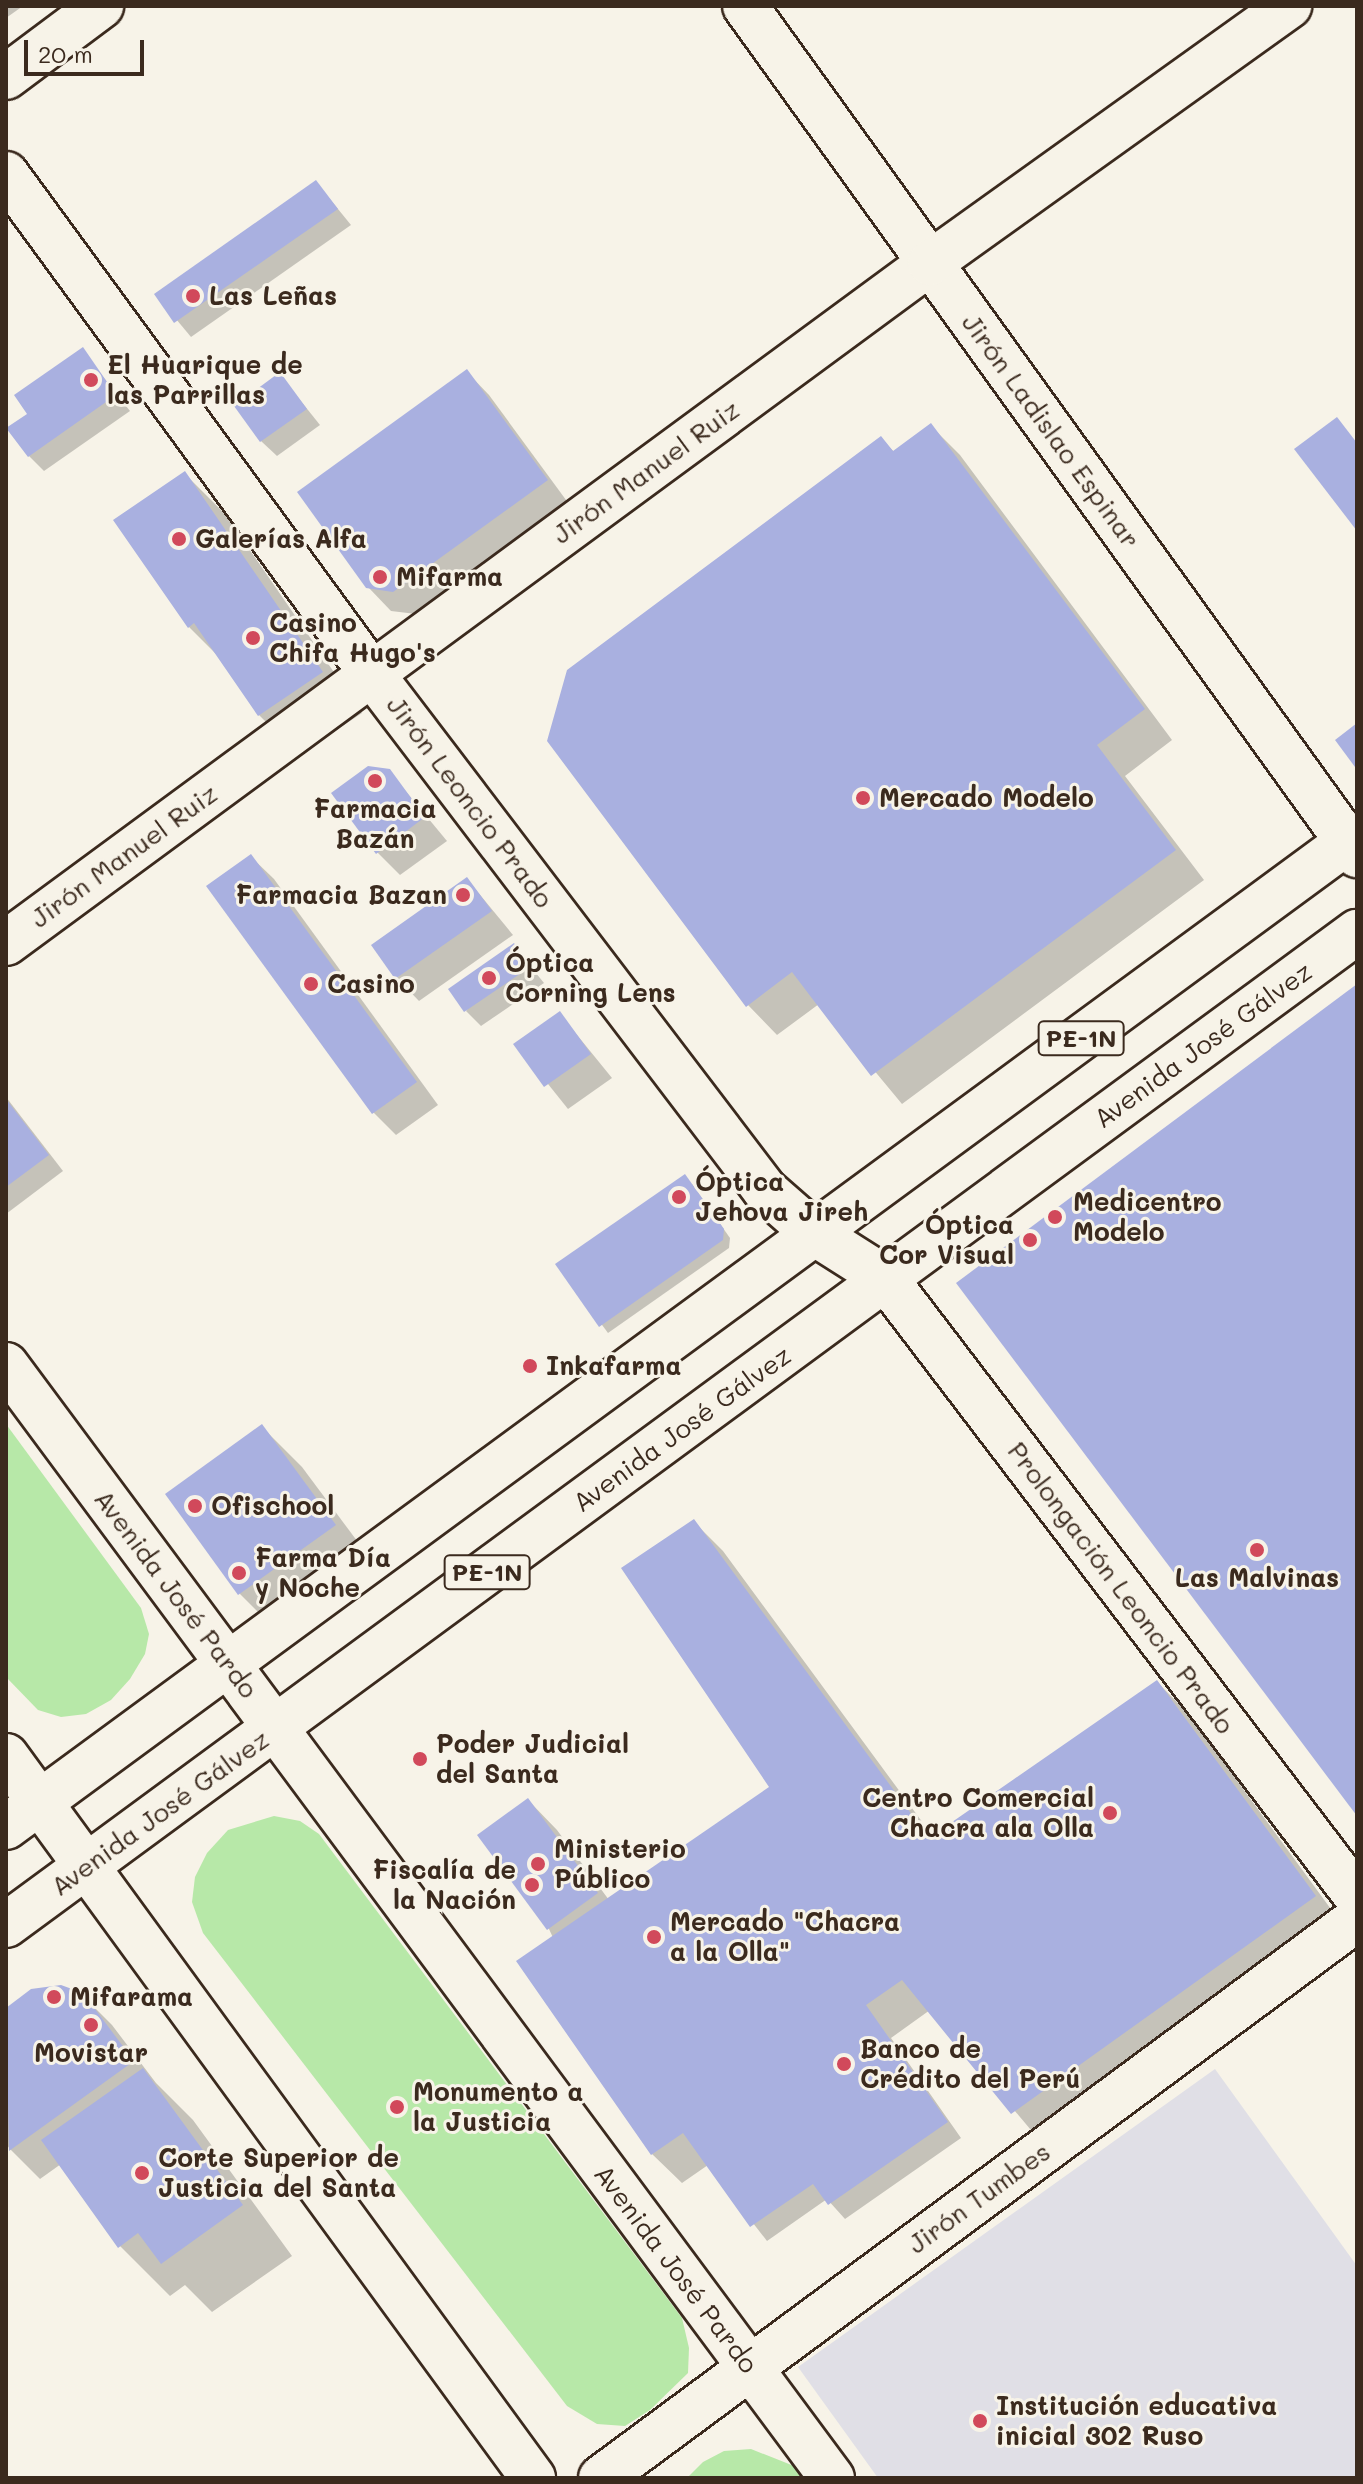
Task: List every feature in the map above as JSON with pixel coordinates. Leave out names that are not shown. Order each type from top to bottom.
[{"type":"street","points":[[6,77],[101,6]]},
{"type":"street","name":"Jirón Ladislao Espinar","points":[[745,6],[1354,844]]},
{"type":"street","name":"Jirón Manuel Ruiz","points":[[6,943],[930,263],[1289,6]]},
{"type":"street","name":"Jirón Leoncio Prado","points":[[6,174],[372,674],[765,1190],[814,1233],[885,1278]]},
{"type":"street","name":"PE-1N","points":[[23,1814],[814,1233],[1354,844]]},
{"type":"street","name":"Avenida José Gálvez","points":[[6,1925],[1357,932]]},
{"type":"street","name":"Prolongación Leoncio Prado","points":[[885,1278],[1357,1897]]},
{"type":"street","name":"Avenida José Pardo","points":[[6,1365],[832,2478]]},
{"type":"street","points":[[6,1756],[23,1814],[89,1866],[533,2478]]},
{"type":"street","name":"Jirón Tumbes","points":[[601,2478],[1357,1919]]},
{"type":"shaded area","points":[[1215,2069],[1357,2266],[1357,2478],[878,2478],[798,2367]]},
{"type":"green space","points":[[6,1424],[141,1608],[149,1634],[145,1654],[130,1679],[111,1700],[86,1714],[61,1717],[38,1710],[6,1677]]},
{"type":"green space","points":[[274,1816],[300,1821],[319,1834],[682,2318],[689,2348],[688,2373],[650,2410],[625,2426],[597,2424],[567,2406],[203,1933],[192,1902],[195,1877],[207,1853],[228,1830]]},
{"type":"green space","points":[[751,2449],[794,2466],[804,2478],[687,2478],[703,2462],[724,2451]]},
{"type":"building","points":[[316,180],[338,209],[174,323],[154,294]]},
{"type":"building","points":[[83,347],[116,395],[28,457],[6,428],[27,414],[14,395]]},
{"type":"building","points":[[467,369],[548,480],[393,592],[366,588],[297,492]]},
{"type":"building","points":[[280,372],[307,409],[260,442],[234,406]]},
{"type":"building","points":[[1337,417],[1357,443],[1357,531],[1294,449]]},
{"type":"building","name":"Mercado Modelo","points":[[931,423],[1145,709],[1097,745],[1176,850],[871,1076],[792,972],[746,1007],[547,741],[567,670],[881,436],[893,451]]},
{"type":"building","points":[[185,471],[323,672],[258,716],[194,623],[188,628],[113,520]]},
{"type":"building","points":[[1357,723],[1357,765],[1355,767],[1335,740]]},
{"type":"building","points":[[368,766],[390,769],[425,817],[376,854],[331,793]]},
{"type":"building","name":"Casino","points":[[251,854],[417,1082],[372,1114],[206,886]]},
{"type":"building","points":[[467,877],[492,911],[395,979],[371,945]]},
{"type":"building","name":"Óptica Corning Lens","points":[[514,943],[530,967],[464,1012],[448,989]]},
{"type":"building","name":"Las Malvinas","points":[[1357,984],[1357,1816],[956,1283]]},
{"type":"building","points":[[560,1011],[591,1054],[544,1087],[513,1044]]},
{"type":"building","points":[[6,1099],[49,1155],[6,1187]]},
{"type":"building","points":[[685,1174],[724,1229],[723,1240],[599,1327],[555,1264]]},
{"type":"building","points":[[262,1424],[336,1525],[238,1595],[165,1494]]},
{"type":"building","name":"Centro Comercial Chacra ala Olla","points":[[694,1519],[929,1838],[1157,1680],[1316,1896],[1011,2114],[902,1980],[866,2005],[948,2122],[828,2205],[813,2184],[750,2227],[683,2133],[651,2155],[516,1961],[769,1787],[621,1568]]},
{"type":"building","name":"Ministerio Público","points":[[528,1798],[598,1893],[547,1930],[477,1835]]},
{"type":"building","points":[[61,1985],[83,1993],[134,2061],[9,2151],[6,2008],[31,1989]]},
{"type":"building","name":"Corte Superior de Justicia del Santa","points":[[143,2068],[243,2205],[161,2264],[138,2233],[118,2248],[41,2140]]},
{"type":"place","name":"Las Leñas","points":[[193,296]]},
{"type":"place","name":"El Huarique de las Parrillas","points":[[91,380]]},
{"type":"place","name":"Galerías Alfa","points":[[179,539]]},
{"type":"place","name":"Mifarma","points":[[380,577]]},
{"type":"place","name":"Casino Chifa Hugo's","points":[[253,638]]},
{"type":"place","name":"Farmacia Bazán","points":[[375,781]]},
{"type":"place","name":"Mercado Modelo","points":[[863,798]]},
{"type":"place","name":"Farmacia Bazan","points":[[463,895]]},
{"type":"place","name":"Óptica Corning Lens","points":[[489,978]]},
{"type":"place","name":"Casino","points":[[311,984]]},
{"type":"place","name":"Óptica Jehova Jireh","points":[[679,1197]]},
{"type":"place","name":"Medicentro Modelo","points":[[1055,1217]]},
{"type":"place","name":"Óptica Cor Visual","points":[[1030,1240]]},
{"type":"place","name":"Inkafarma","points":[[530,1366]]},
{"type":"place","name":"Ofischool","points":[[195,1506]]},
{"type":"place","name":"Las Malvinas","points":[[1257,1550]]},
{"type":"place","name":"Farma Día y Noche","points":[[239,1573]]},
{"type":"place","name":"Poder Judicial del Santa","points":[[420,1759]]},
{"type":"place","name":"Centro Comercial Chacra ala Olla","points":[[1110,1813]]},
{"type":"place","name":"Ministerio Público","points":[[538,1864]]},
{"type":"place","name":"Fiscalía de la Nación","points":[[532,1885]]},
{"type":"place","name":"Mercado \"Chacra a la Olla\"","points":[[654,1937]]},
{"type":"place","name":"Mifarama","points":[[54,1997]]},
{"type":"place","name":"Movistar","points":[[91,2025]]},
{"type":"place","name":"Banco de Crédito del Perú","points":[[844,2064]]},
{"type":"place","name":"Monumento a la Justicia","points":[[397,2107]]},
{"type":"place","name":"Corte Superior de Justicia del Santa","points":[[142,2173]]},
{"type":"place","name":"Institución educativa inicial 302 Ruso","points":[[980,2421]]}]
